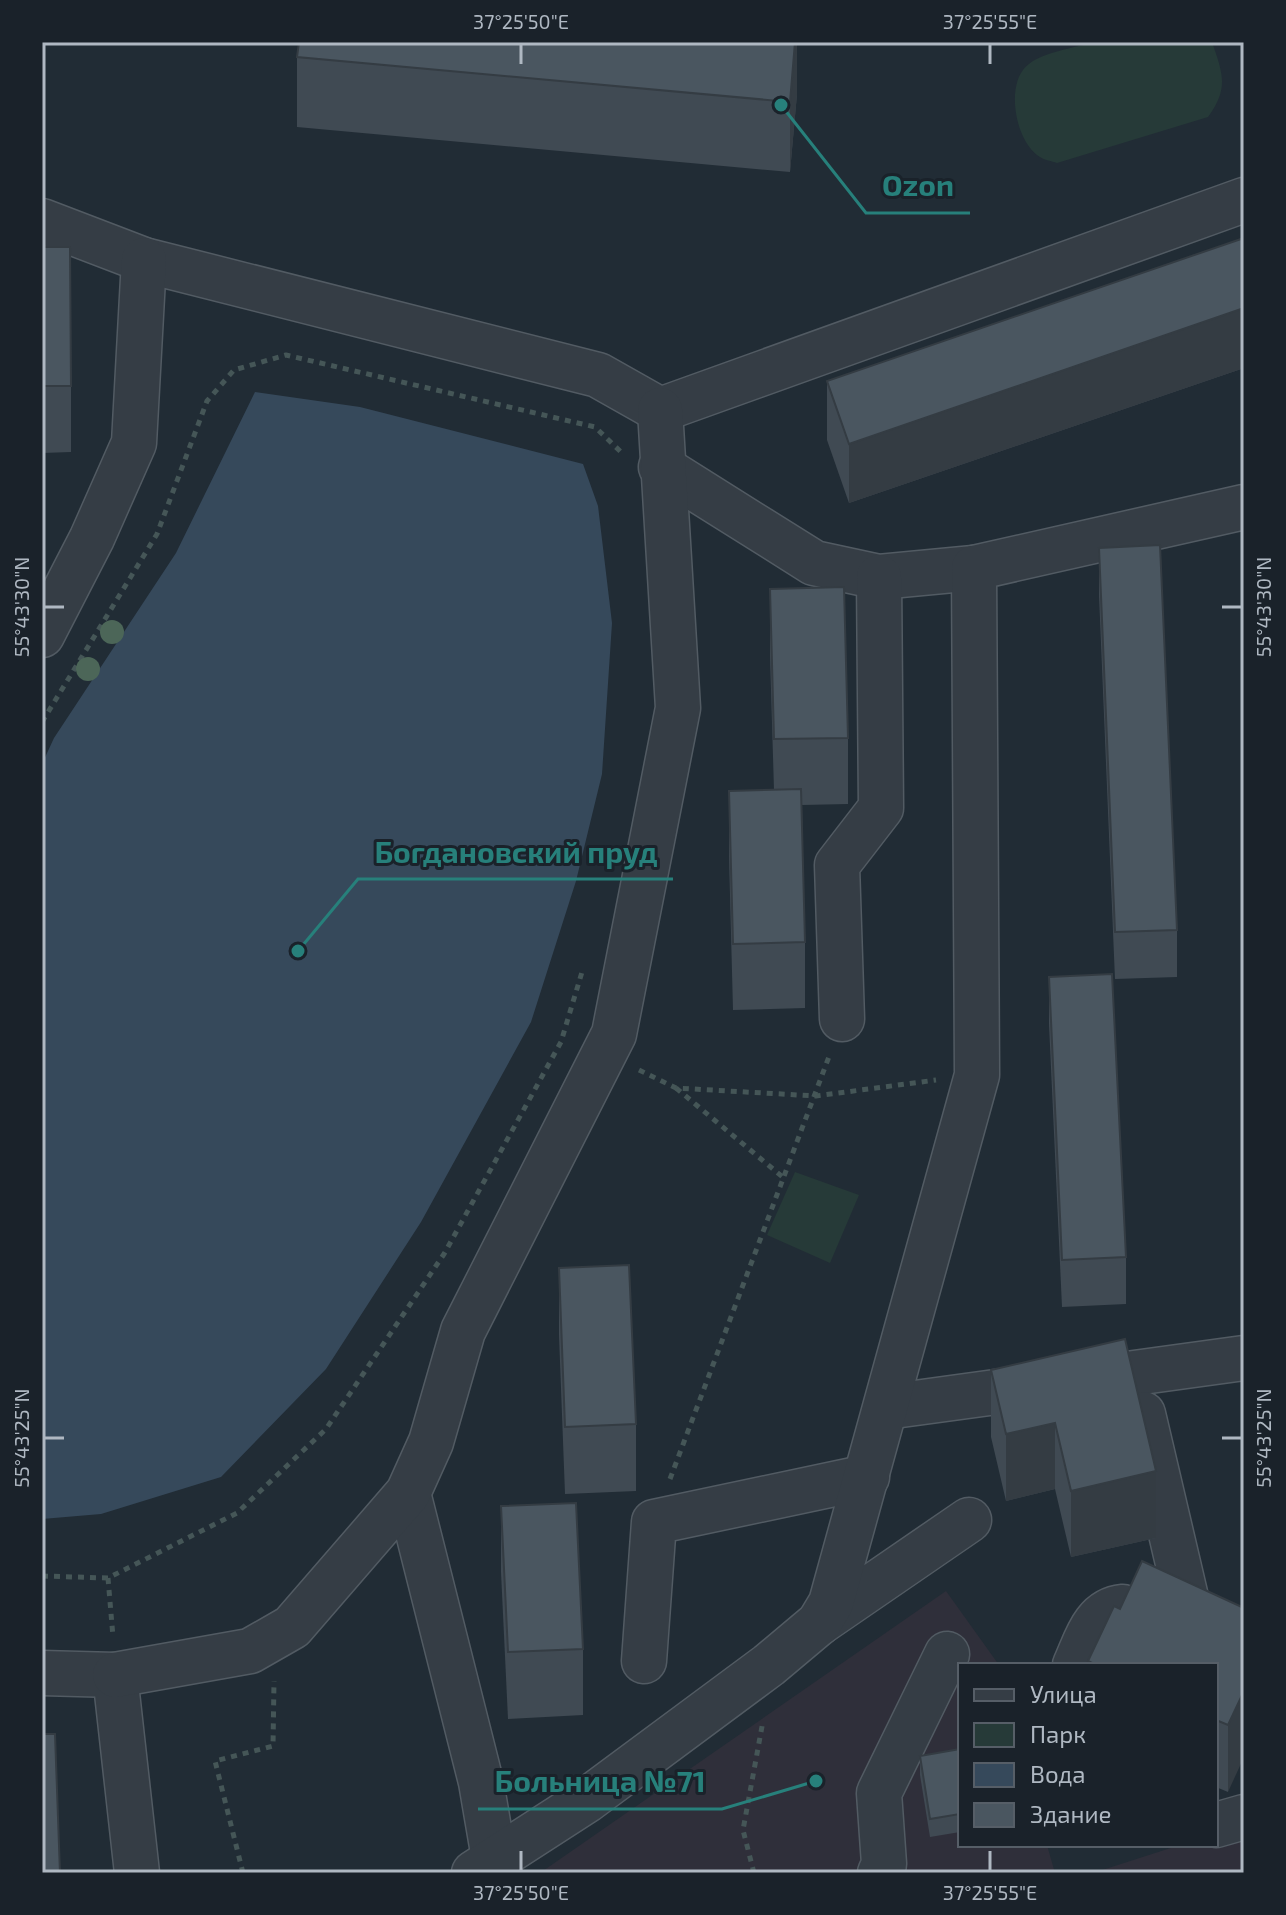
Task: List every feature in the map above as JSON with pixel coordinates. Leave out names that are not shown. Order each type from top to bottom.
[{"type":"lane","points":[[42,221],[144,260],[598,375],[660,410],[1244,200]]},
{"type":"lane","points":[[42,635],[92,538],[134,443],[144,260]]},
{"type":"lane","points":[[42,1673],[115,1675],[250,1651],[292,1627],[408,1493],[431,1442],[463,1331],[614,1034],[678,708],[644,463],[660,410]]},
{"type":"lane","points":[[644,463],[814,563],[879,577],[974,568],[1244,507]]},
{"type":"lane","points":[[819,1623],[831,1603],[977,1075],[974,568]]},
{"type":"lane","points":[[842,1019],[837,865],[881,808],[879,577]]},
{"type":"lane","points":[[886,1407],[1011,1411],[1133,1373],[1244,1358]]},
{"type":"lane","points":[[1133,1373],[1196,1639]]},
{"type":"lane","points":[[644,1661],[654,1522],[867,1477]]},
{"type":"lane","points":[[408,1493],[481,1782],[484,1865]]},
{"type":"lane","points":[[484,1865],[587,1800],[769,1665],[819,1623],[969,1520]]},
{"type":"lane","points":[[1076,1663],[1096,1620],[1111,1608],[1133,1609],[1244,1661]]},
{"type":"lane","points":[[880,1873],[884,1864],[879,1793],[947,1654]]},
{"type":"lane","points":[[115,1675],[137,1873]]},
{"type":"lane","points":[[1218,1824],[1244,1817]]},
{"type":"path","points":[[42,722],[157,534],[207,401],[234,370],[286,355],[595,427],[644,463]]},
{"type":"path","points":[[42,1576],[108,1578],[237,1513],[326,1429],[444,1254],[561,1042],[584,968]]},
{"type":"path","points":[[654,1522],[785,1179],[842,1019]]},
{"type":"path","points":[[561,1042],[604,1052],[676,1088],[785,1179]]},
{"type":"path","points":[[676,1088],[816,1096],[977,1075]]},
{"type":"path","points":[[108,1578],[115,1675]]},
{"type":"path","points":[[243,1873],[215,1761],[273,1746],[274,1672],[250,1651]]},
{"type":"path","points":[[754,1873],[743,1830],[769,1665]]},
{"type":"shaded area","points":[[946,1591],[998,1663],[958,1663],[958,1847],[1048,1847],[1055,1873],[540,1873]]},
{"type":"shaded area","points":[[1244,1825],[1244,1873],[1093,1873],[1174,1847],[1218,1847],[1218,1844]]},
{"type":"green space","points":[[1093,42],[1212,42],[1222,81],[1215,107],[1208,117],[1057,163],[1042,158],[1031,149],[1019,126],[1015,97],[1021,73],[1043,56]]},
{"type":"green space","points":[[795,1172],[859,1195],[830,1263],[767,1235]]},
{"type":"water","points":[[255,392],[360,407],[583,464],[598,506],[612,623],[602,774],[576,881],[531,1022],[421,1222],[326,1369],[221,1477],[101,1514],[42,1519],[42,764],[54,738],[176,553]]},
{"type":"building","points":[[299,42],[795,42],[790,102],[297,57]]},
{"type":"building","points":[[1244,238],[1244,308],[849,444],[827,381]]},
{"type":"building","points":[[42,247],[70,247],[71,386],[42,386]]},
{"type":"building","points":[[1160,545],[1177,930],[1115,932],[1099,548]]},
{"type":"building","points":[[844,587],[848,738],[774,739],[770,589]]},
{"type":"building","points":[[801,789],[805,942],[733,944],[729,791]]},
{"type":"building","points":[[1112,974],[1126,1257],[1062,1260],[1049,977]]},
{"type":"building","points":[[629,1265],[636,1424],[565,1427],[559,1268]]},
{"type":"building","points":[[1125,1339],[1156,1471],[1071,1491],[1055,1423],[1006,1434],[991,1370]]},
{"type":"building","points":[[576,1503],[583,1649],[508,1652],[501,1506]]},
{"type":"building","points":[[1142,1561],[1244,1608],[1244,1691],[1228,1725],[1218,1721],[1218,1663],[1088,1661],[1114,1606],[1120,1609]]},
{"type":"building","points":[[42,1734],[55,1734],[60,1873],[42,1873]]},
{"type":"building","points":[[958,1749],[958,1814],[930,1819],[920,1756]]},
{"type":"place","name":"Ozon","points":[[781,105]]},
{"type":"place","name":"Богдановский пруд","points":[[298,951]]},
{"type":"place","name":"Больница №71","points":[[816,1781]]}]
